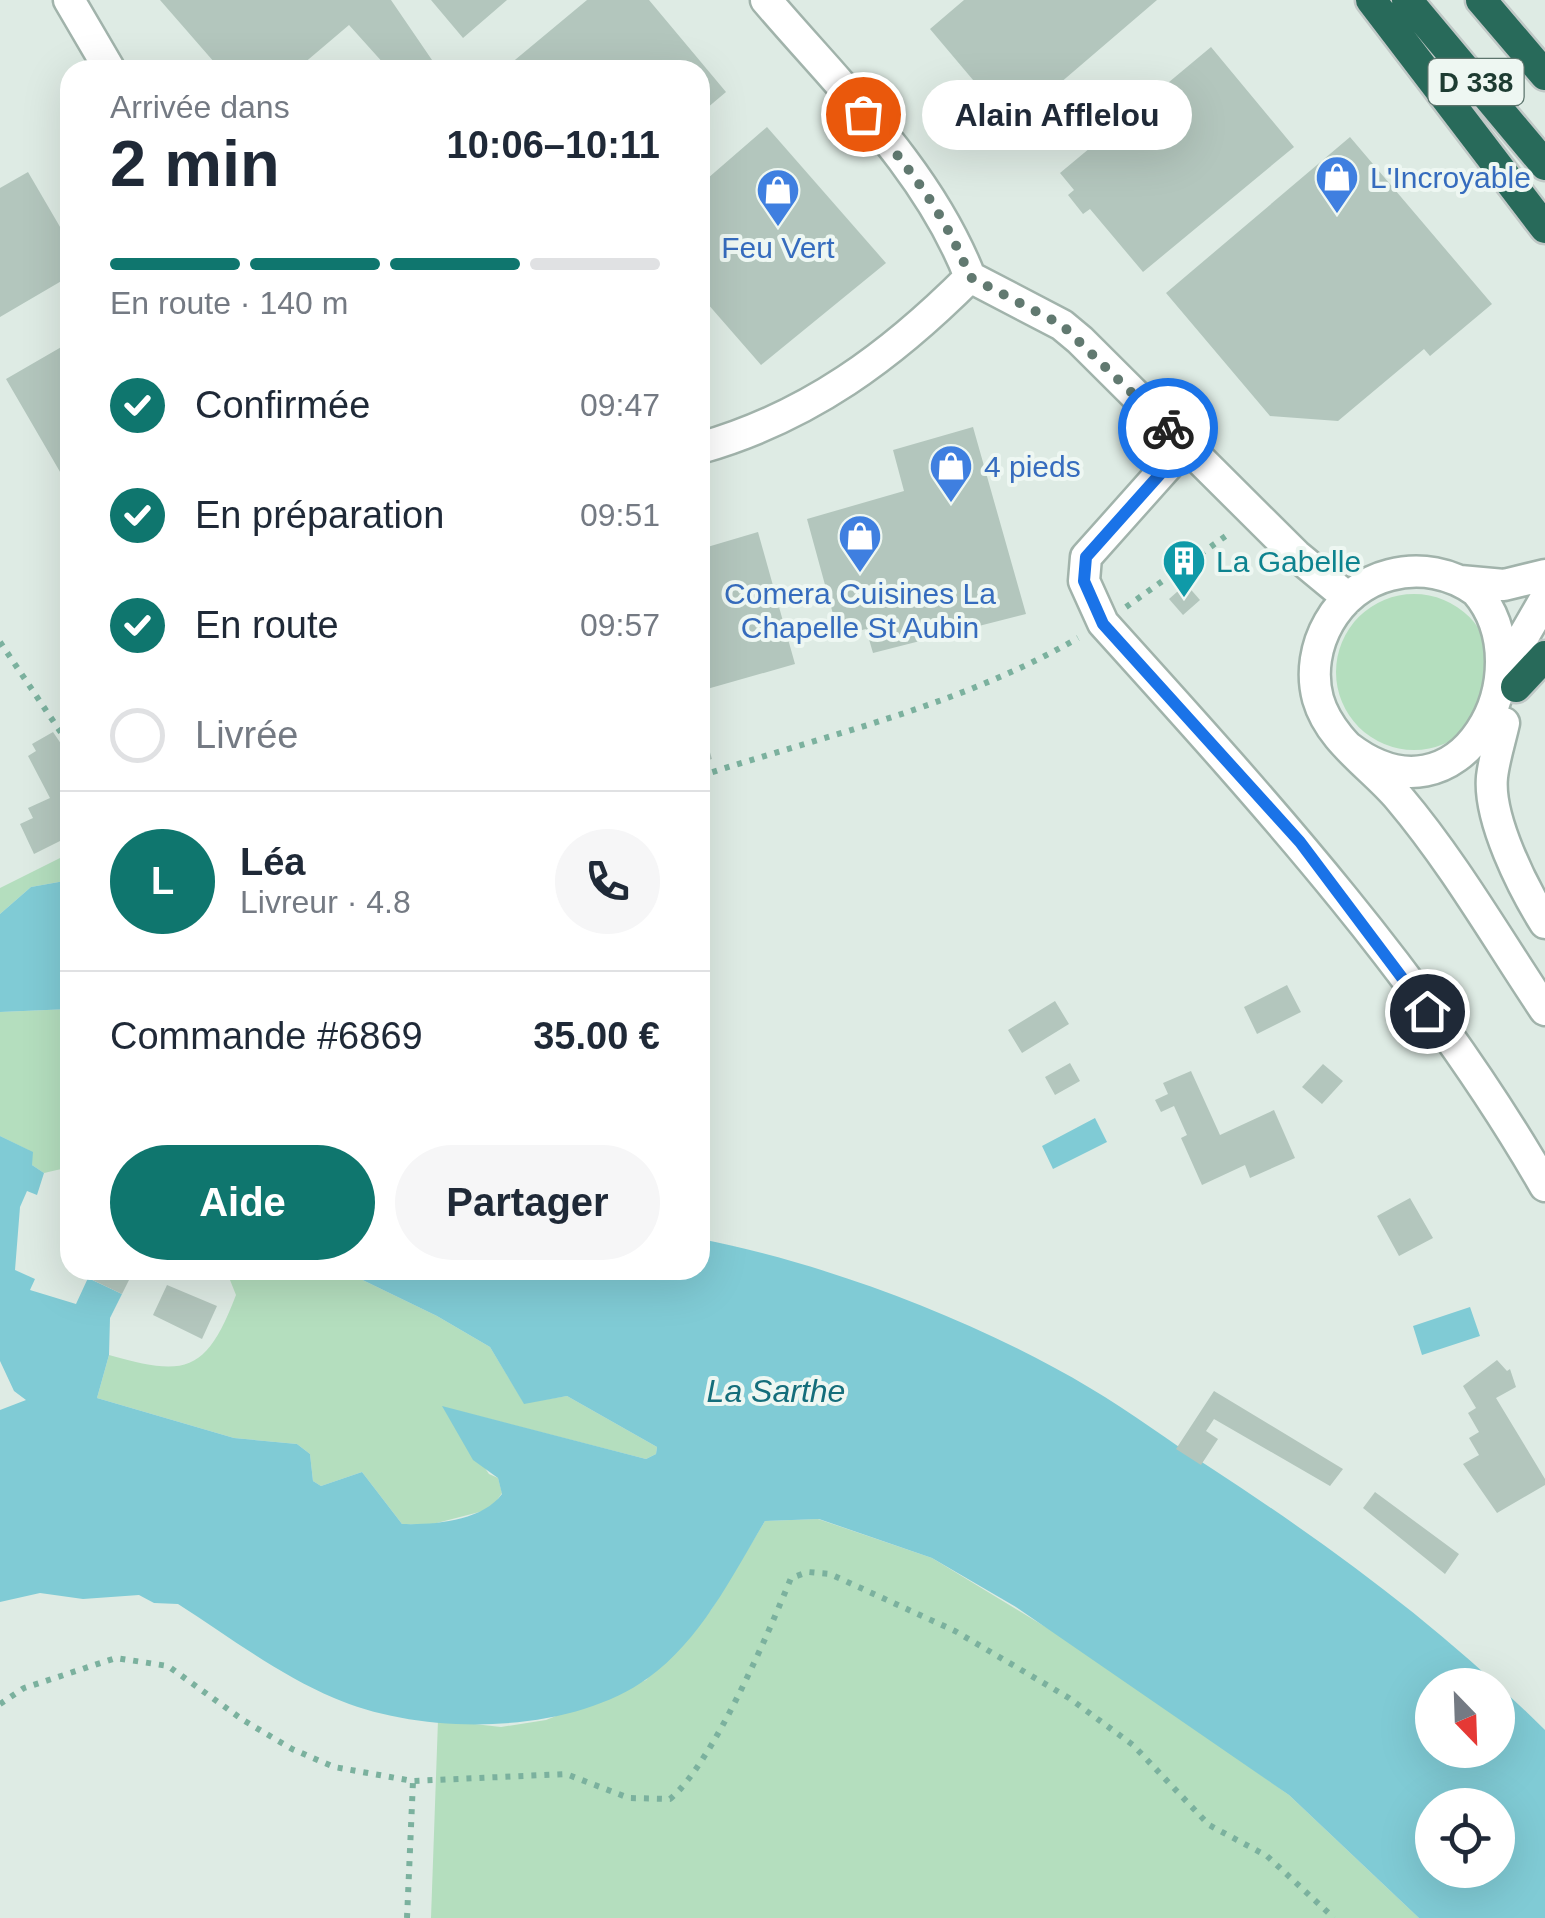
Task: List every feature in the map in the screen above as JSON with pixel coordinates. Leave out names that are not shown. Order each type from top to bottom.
[{"type":"highway","points":[[1371,0],[1545,228]]},
{"type":"highway","name":"D 338","points":[[1407,0],[1545,165]]},
{"type":"highway","name":"D 338","points":[[1481,0],[1545,74]]},
{"type":"highway","points":[[1516,687],[1530,653]]},
{"type":"street","points":[[70,0],[104,60]]},
{"type":"street","points":[[766,0],[927,189],[952,230],[970,277],[1062,325],[1348,598]]},
{"type":"street","points":[[710,445],[744,435],[850,382],[894,348],[970,277]]},
{"type":"street","points":[[1186,445],[1086,557],[1084,581],[1103,624],[1300,842],[1427,1011],[1519,1141],[1545,1186]]},
{"type":"street","points":[[1545,576],[1504,585],[1459,581],[1430,572],[1400,572],[1372,581],[1348,598],[1325,627],[1315,682],[1325,717],[1429,837],[1545,1010]]},
{"type":"street","points":[[1459,581],[1489,602],[1530,653]]},
{"type":"street","points":[[1530,653],[1545,599]]},
{"type":"street","points":[[1516,687],[1504,720],[1492,780],[1497,813],[1522,885],[1545,923]]},
{"type":"street","points":[[1348,747],[1376,765],[1424,772],[1471,756],[1504,720]]},
{"type":"path","points":[[710,773],[923,708],[1037,662],[1103,624],[1256,514]]},
{"type":"path","points":[[0,642],[60,731]]},
{"type":"path","points":[[0,1704],[24,1688],[116,1658],[168,1666],[292,1750],[334,1767],[413,1781],[566,1774],[629,1798],[670,1799],[691,1782],[738,1696],[791,1578],[808,1572],[830,1574],[955,1632],[1069,1698],[1133,1745],[1209,1825],[1267,1856],[1334,1918]]},
{"type":"path","points":[[407,1918],[413,1781]]},
{"type":"green space","points":[[1414,594],[1444,600],[1469,617],[1486,642],[1492,672],[1486,702],[1469,727],[1444,744],[1414,750],[1384,744],[1359,727],[1342,702],[1336,672],[1342,642],[1359,617],[1384,600]]},
{"type":"green space","points":[[60,858],[60,882],[31,887],[0,914],[0,888]]},
{"type":"green space","points":[[60,1009],[60,1169],[44,1173],[32,1165],[28,1150],[0,1136],[0,1012]]},
{"type":"green space","points":[[230,1280],[363,1280],[490,1347],[524,1403],[567,1396],[657,1447],[656,1454],[646,1459],[443,1407],[489,1474],[498,1478],[502,1493],[491,1509],[429,1525],[402,1524],[362,1472],[321,1486],[313,1481],[310,1454],[297,1444],[234,1438],[97,1398],[109,1355],[175,1366],[203,1354],[225,1321],[236,1295]]},
{"type":"green space","points":[[818,1519],[932,1558],[1090,1654],[1289,1795],[1419,1918],[431,1918],[438,1720],[501,1727],[546,1720],[646,1680],[711,1610],[765,1521]]},
{"type":"water","points":[[60,882],[60,1009],[0,1012],[0,914],[31,887]]},
{"type":"water","points":[[1095,1118],[1107,1142],[1053,1169],[1042,1146]]},
{"type":"water","name":"La Sarthe","points":[[0,1136],[33,1152],[32,1165],[44,1173],[37,1195],[27,1191],[20,1207],[15,1270],[35,1279],[30,1290],[76,1304],[87,1280],[92,1280],[122,1294],[110,1318],[109,1355],[97,1398],[234,1438],[297,1444],[310,1454],[313,1481],[321,1486],[362,1472],[402,1524],[429,1524],[470,1516],[502,1494],[498,1478],[473,1460],[442,1406],[646,1459],[656,1454],[657,1447],[567,1396],[524,1404],[490,1347],[363,1280],[710,1280],[710,1241],[850,1279],[1000,1340],[1105,1397],[1343,1559],[1466,1657],[1478,1668],[1415,1668],[1415,1768],[1515,1768],[1515,1701],[1545,1730],[1545,1918],[1419,1918],[1289,1795],[1016,1607],[932,1558],[819,1519],[765,1521],[700,1626],[648,1678],[615,1697],[536,1720],[450,1724],[369,1710],[293,1678],[178,1604],[154,1603],[139,1595],[83,1599],[40,1593],[0,1602],[0,1410],[26,1400],[14,1391],[0,1361]]},
{"type":"water","points":[[1470,1307],[1480,1336],[1422,1355],[1413,1326]]},
{"type":"building","points":[[160,0],[391,0],[432,60],[380,60],[349,25],[308,60],[212,60]]},
{"type":"building","points":[[431,0],[507,0],[463,38]]},
{"type":"building","points":[[587,0],[649,0],[699,60],[515,60]]},
{"type":"building","points":[[964,0],[1157,0],[1011,125],[930,29]]},
{"type":"building","points":[[1211,47],[1294,147],[1143,272],[1090,209],[1083,214],[1068,195],[1074,190],[1060,173]]},
{"type":"building","points":[[710,73],[726,92],[710,106]]},
{"type":"building","name":"Feu Vert","points":[[767,127],[886,263],[761,365],[710,306],[710,176]]},
{"type":"building","name":"L'Incroyable","points":[[1350,137],[1492,304],[1430,356],[1424,349],[1338,421],[1270,416],[1166,293]]},
{"type":"building","points":[[28,172],[60,227],[60,282],[0,317],[0,188]]},
{"type":"building","points":[[60,348],[60,472],[6,379]]},
{"type":"building","points":[[973,427],[1026,614],[873,653],[866,629],[839,636],[807,519],[904,491],[893,450]]},
{"type":"building","points":[[758,532],[795,664],[710,688],[710,546]]},
{"type":"building","name":"La Gabelle","points":[[1186,584],[1200,600],[1183,615],[1169,599]]},
{"type":"building","points":[[53,732],[60,742],[60,841],[34,854],[20,824],[33,818],[28,808],[50,798],[28,756],[36,751],[32,744]]},
{"type":"building","points":[[1287,985],[1301,1012],[1257,1034],[1244,1007]]},
{"type":"building","points":[[1055,1001],[1069,1024],[1022,1053],[1008,1030]]},
{"type":"building","points":[[1070,1063],[1080,1081],[1055,1095],[1045,1077]]},
{"type":"building","points":[[1323,1064],[1343,1081],[1322,1104],[1302,1087]]},
{"type":"building","points":[[1191,1071],[1220,1135],[1274,1110],[1295,1158],[1250,1178],[1245,1165],[1202,1185],[1181,1138],[1187,1135],[1174,1106],[1161,1112],[1155,1100],[1168,1094],[1163,1083]]},
{"type":"building","points":[[1410,1198],[1433,1238],[1399,1256],[1377,1216]]},
{"type":"building","points":[[93,1280],[129,1280],[122,1294]]},
{"type":"building","points":[[167,1285],[217,1306],[202,1339],[153,1315]]},
{"type":"building","points":[[1497,1360],[1507,1371],[1510,1369],[1516,1387],[1496,1398],[1545,1485],[1497,1513],[1463,1464],[1479,1455],[1469,1438],[1479,1432],[1468,1413],[1476,1408],[1463,1386]]},
{"type":"building","points":[[1214,1391],[1343,1469],[1330,1486],[1214,1419],[1206,1431],[1218,1439],[1201,1465],[1176,1449]]},
{"type":"building","points":[[1375,1492],[1459,1554],[1445,1574],[1363,1508]]},
{"type":"way so far","points":[[863,114],[927,189],[952,230],[970,277],[1062,325],[1168,428]]},
{"type":"place","name":"Alain Afflelou","points":[[863,114]]},
{"type":"place","name":"L'Incroyable","points":[[1337,215]]},
{"type":"place","name":"Feu Vert","points":[[778,228]]},
{"type":"place","name":"4 pieds","points":[[951,504]]},
{"type":"place","name":"Comera Cuisines La Chapelle St Aubin","points":[[860,574]]},
{"type":"place","name":"La Gabelle","points":[[1184,599]]},
{"type":"route","points":[[1168,428],[1186,445],[1086,557],[1084,581],[1103,624],[1300,842],[1427,1011]]}]
